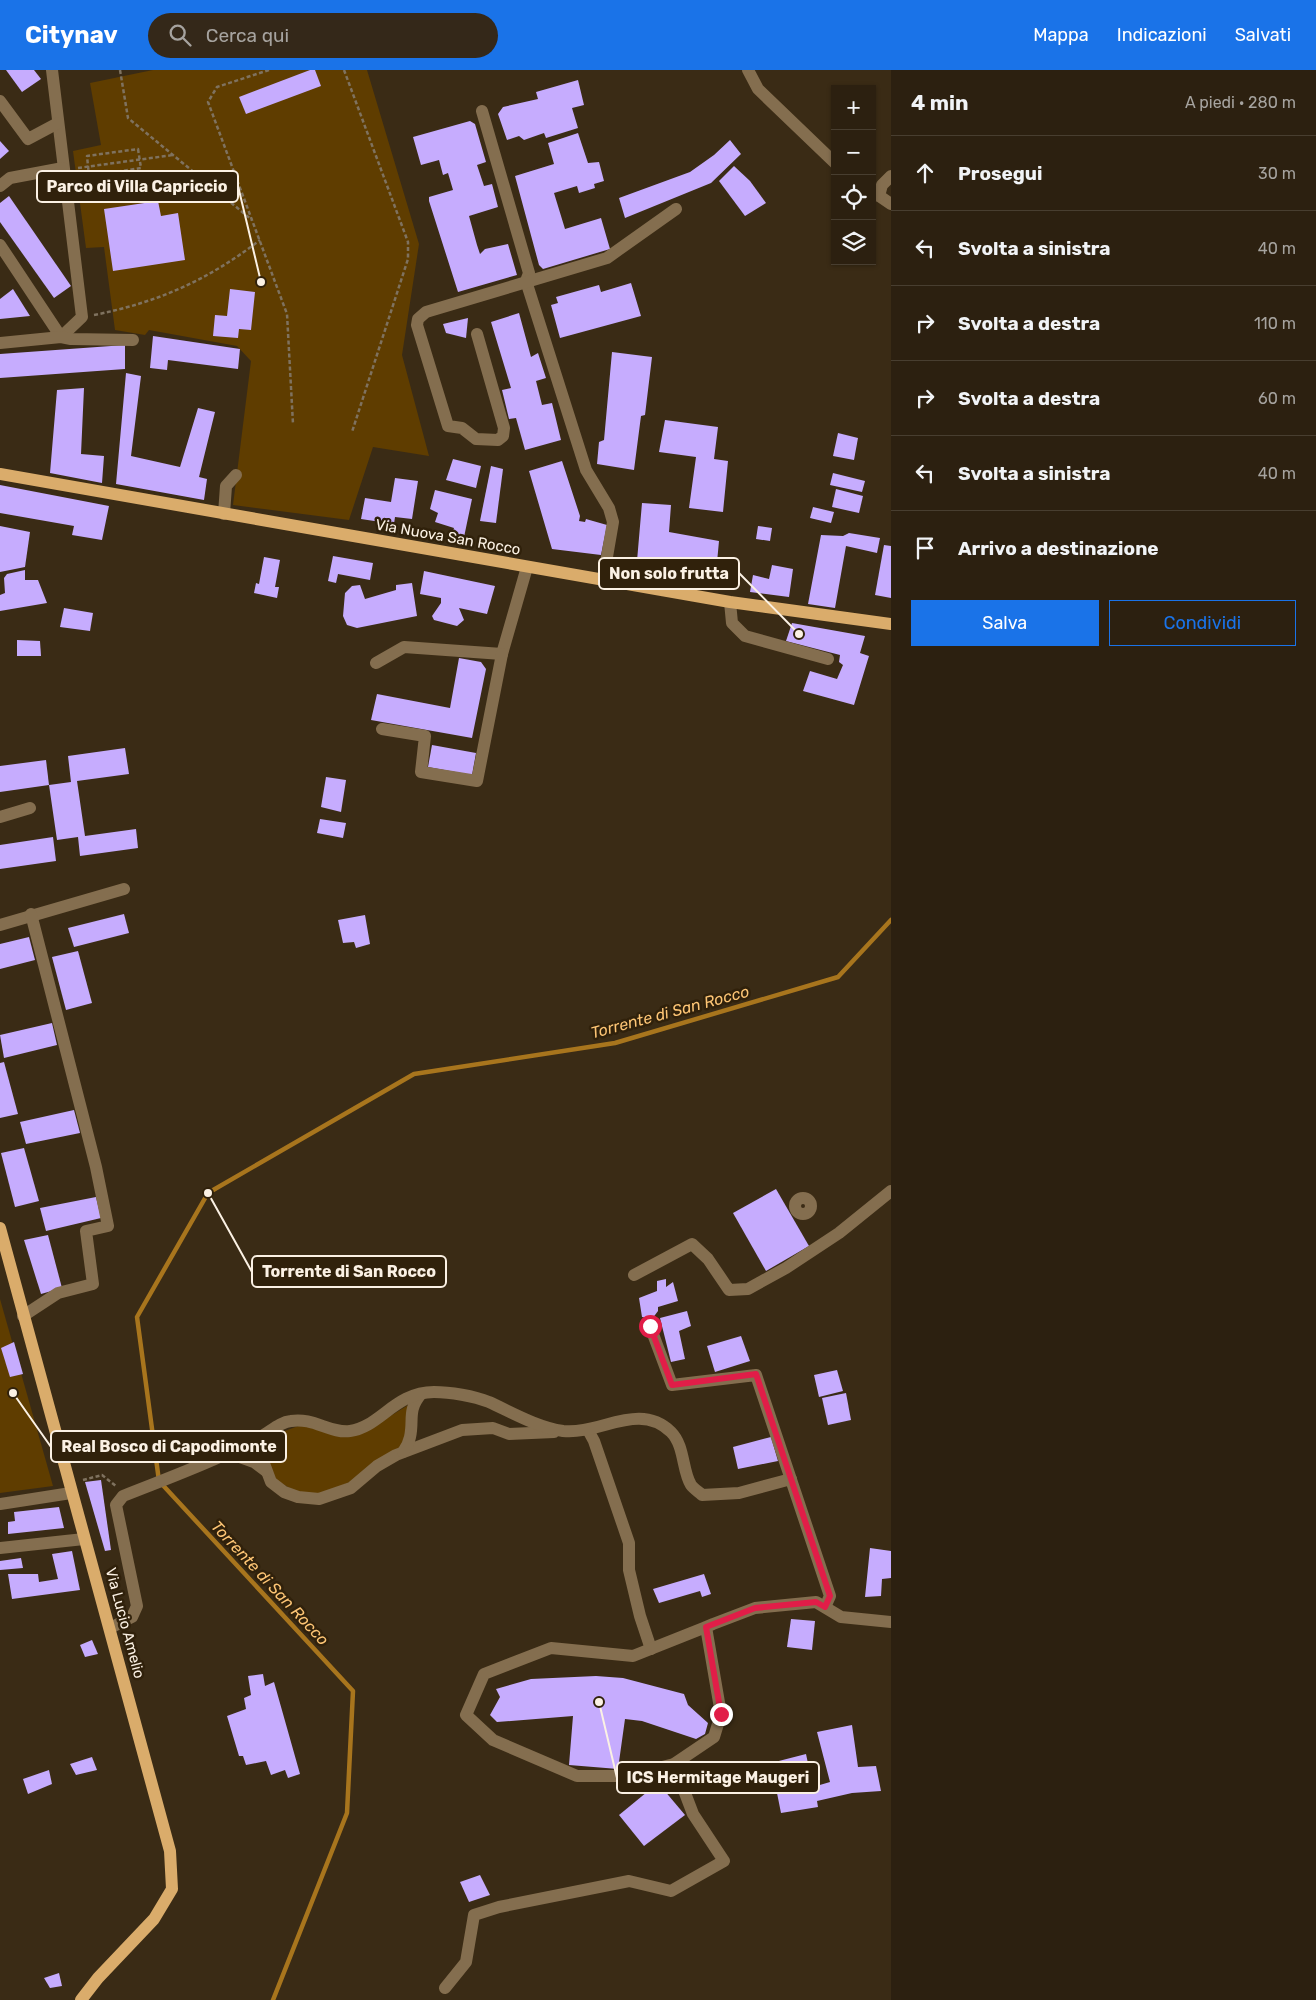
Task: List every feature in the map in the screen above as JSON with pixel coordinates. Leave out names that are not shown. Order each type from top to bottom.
[{"type":"main road","name":"Via Nuova San Rocco","points":[[0,474],[730,602],[891,624]]},
{"type":"main road","name":"Via Lucio Amelio","points":[[0,1228],[170,1851],[172,1889],[154,1919],[98,1978],[81,2000]]},
{"type":"street","points":[[52,70],[58,123],[69,168],[82,317],[61,337]]},
{"type":"street","points":[[748,70],[758,88],[831,160]]},
{"type":"street","points":[[0,101],[28,139],[58,123]]},
{"type":"street","points":[[482,111],[529,273],[526,281],[586,470],[609,508],[613,522],[603,580]]},
{"type":"street","points":[[0,186],[10,178],[69,168]]},
{"type":"street","points":[[891,176],[882,185],[881,194],[891,204]]},
{"type":"street","points":[[477,334],[504,428],[502,436],[498,440],[476,439],[462,428],[448,426],[417,325],[418,319],[426,312],[607,258],[676,209]]},
{"type":"street","points":[[0,246],[61,337]]},
{"type":"street","points":[[0,343],[61,337],[71,339],[133,340]]},
{"type":"street","points":[[224,514],[226,486],[236,475]]},
{"type":"street","points":[[382,729],[425,736],[421,772],[477,781],[502,654],[527,567]]},
{"type":"street","points":[[730,602],[732,623],[745,636],[795,648],[828,659]]},
{"type":"street","points":[[376,664],[404,647],[502,654]]},
{"type":"street","points":[[0,817],[30,808]]},
{"type":"street","points":[[0,925],[31,914],[124,889]]},
{"type":"street","points":[[23,1316],[58,1293],[93,1284],[86,1232],[108,1226],[96,1167],[31,914]]},
{"type":"street","points":[[634,1275],[692,1244],[708,1259],[729,1290],[748,1289],[786,1268],[839,1233],[891,1191]]},
{"type":"street","points":[[650,1326],[672,1385],[756,1374],[830,1596],[825,1607]]},
{"type":"street","points":[[110,1628],[132,1617],[137,1606],[116,1505],[120,1491],[229,1453],[266,1434],[272,1428],[292,1420],[317,1422],[333,1430],[350,1431],[373,1422],[392,1405],[421,1394],[434,1392],[487,1401],[540,1425],[564,1431]]},
{"type":"street","points":[[403,1452],[410,1438],[411,1413],[414,1402],[421,1394]]},
{"type":"street","points":[[266,1434],[259,1450],[271,1482],[284,1492],[298,1498],[319,1499],[351,1488],[377,1466],[403,1452],[462,1430],[493,1428],[509,1434],[588,1430],[617,1420],[650,1419],[672,1433],[683,1455],[690,1484],[702,1495],[739,1493],[791,1479]]},
{"type":"street","points":[[588,1430],[594,1441],[629,1543],[629,1570],[640,1616],[652,1649]]},
{"type":"street","points":[[229,1453],[254,1462],[266,1472]]},
{"type":"street","points":[[0,1504],[71,1493]]},
{"type":"street","points":[[0,1548],[84,1539]]},
{"type":"street","points":[[706,1627],[721,1714],[714,1737],[674,1764],[627,1776],[576,1776],[493,1740],[466,1715],[484,1674],[551,1648],[633,1656],[652,1649],[706,1627],[755,1608],[816,1602],[841,1617],[891,1622]]},
{"type":"street","points":[[445,1988],[466,1962],[474,1915],[498,1907],[629,1881],[671,1891],[724,1861],[693,1814],[674,1764]]},
{"type":"path","points":[[120,70],[128,118],[253,221]]},
{"type":"path","points":[[269,70],[217,87],[208,102],[287,314],[293,424]]},
{"type":"path","points":[[344,70],[408,242],[408,259],[352,432]]},
{"type":"path","points":[[138,149],[140,159],[141,168],[89,176],[87,156],[138,149]]},
{"type":"path","points":[[69,168],[173,155]]},
{"type":"path","points":[[82,317],[121,309],[171,293],[215,272],[260,240]]},
{"type":"path","points":[[79,1481],[102,1475],[120,1491]]},
{"type":"shaded area","points":[[153,70],[367,70],[419,244],[402,355],[429,456],[373,447],[349,520],[233,505],[251,361],[237,346],[149,330],[145,335],[115,330],[104,247],[86,248],[73,151],[101,145],[90,83]]},
{"type":"shaded area","points":[[0,1299],[53,1486],[0,1493]]},
{"type":"shaded area","points":[[410,1404],[405,1443],[396,1452],[352,1481],[325,1493],[302,1495],[274,1479],[269,1466],[269,1450],[282,1432],[301,1425],[374,1426]]},
{"type":"building","points":[[6,70],[34,70],[41,79],[22,92]]},
{"type":"building","points":[[310,70],[315,70],[321,86],[246,114],[239,97]]},
{"type":"building","points":[[578,80],[584,105],[572,108],[578,128],[546,138],[544,133],[524,140],[519,136],[507,140],[498,114],[503,107],[538,99],[536,92]]},
{"type":"building","points":[[470,121],[475,124],[486,162],[477,165],[484,186],[492,184],[498,207],[469,216],[477,245],[480,254],[485,249],[508,244],[517,275],[458,292],[429,201],[429,197],[453,190],[448,173],[443,175],[439,160],[421,165],[413,137]]},
{"type":"building","points":[[578,133],[588,163],[599,162],[604,181],[594,184],[595,188],[579,193],[577,186],[554,193],[565,229],[601,218],[610,249],[543,269],[539,265],[515,176],[554,164],[548,143]]},
{"type":"building","points":[[730,140],[741,154],[711,183],[625,218],[619,198],[690,172],[714,155]]},
{"type":"building","points":[[0,141],[9,151],[0,159]]},
{"type":"building","points":[[734,166],[750,181],[766,203],[745,216],[719,181]]},
{"type":"building","points":[[9,196],[71,286],[54,298],[0,222],[0,203]]},
{"type":"building","points":[[158,201],[161,216],[178,213],[185,260],[113,271],[104,209]]},
{"type":"building","points":[[631,283],[641,316],[560,338],[551,305],[558,303],[556,297],[599,285],[601,292]]},
{"type":"building","points":[[13,289],[30,316],[0,319],[0,299]]},
{"type":"building","points":[[230,289],[255,292],[251,330],[239,329],[238,338],[213,336],[215,315],[227,316]]},
{"type":"building","points":[[519,313],[531,357],[538,353],[546,378],[536,381],[542,405],[552,403],[561,440],[525,450],[516,418],[509,419],[502,390],[511,388],[491,322]]},
{"type":"building","points":[[468,318],[466,338],[446,333],[443,324]]},
{"type":"building","points":[[153,336],[240,349],[238,369],[168,360],[167,370],[150,368]]},
{"type":"building","points":[[125,345],[125,369],[0,378],[0,354]]},
{"type":"building","points":[[612,352],[652,357],[645,415],[641,416],[634,470],[597,464],[599,442],[604,440]]},
{"type":"building","points":[[126,373],[141,376],[131,456],[180,467],[198,408],[215,412],[199,477],[207,479],[204,500],[116,484]]},
{"type":"building","points":[[84,388],[81,454],[104,456],[102,483],[50,473],[57,390]]},
{"type":"building","points":[[665,420],[718,427],[714,459],[728,461],[723,512],[689,508],[696,457],[659,452]]},
{"type":"building","points":[[838,433],[858,438],[854,460],[833,456]]},
{"type":"building","points":[[453,459],[481,466],[476,488],[446,480]]},
{"type":"building","points":[[562,461],[580,516],[579,521],[585,522],[586,519],[607,525],[601,555],[552,549],[529,471]]},
{"type":"building","points":[[491,466],[503,469],[496,523],[480,521]]},
{"type":"building","points":[[833,473],[865,481],[862,492],[830,485]]},
{"type":"building","points":[[395,478],[418,481],[412,519],[395,517],[394,524],[361,519],[365,498],[391,502]]},
{"type":"building","points":[[0,485],[109,506],[102,540],[72,535],[74,526],[0,513]]},
{"type":"building","points":[[836,489],[863,496],[859,513],[832,507]]},
{"type":"building","points":[[435,490],[472,499],[463,542],[450,540],[454,528],[435,522],[438,513],[430,509]]},
{"type":"building","points":[[642,503],[671,505],[669,532],[719,541],[716,573],[637,561]]},
{"type":"building","points":[[813,507],[834,512],[831,523],[810,518]]},
{"type":"building","points":[[0,526],[30,532],[25,567],[0,572]]},
{"type":"building","points":[[758,526],[772,528],[770,541],[756,539]]},
{"type":"building","points":[[849,533],[880,538],[877,553],[846,546],[835,608],[808,604],[821,535],[843,536]]},
{"type":"building","points":[[884,545],[891,546],[891,598],[875,595]]},
{"type":"building","points":[[333,556],[373,563],[370,580],[338,574],[336,583],[328,581]]},
{"type":"building","points":[[264,557],[280,560],[275,587],[279,587],[277,598],[254,593],[256,583],[259,584]]},
{"type":"building","points":[[772,565],[793,569],[789,597],[750,592],[753,575],[769,579]]},
{"type":"building","points":[[25,570],[25,580],[38,580],[47,603],[0,611],[0,595],[5,593],[4,578],[7,574]]},
{"type":"building","points":[[424,571],[495,586],[487,614],[459,608],[464,620],[457,626],[434,620],[432,616],[441,603],[441,598],[420,594]]},
{"type":"building","points":[[412,583],[417,616],[357,628],[347,625],[343,616],[345,593],[352,586],[360,585],[365,599],[396,590],[396,585]]},
{"type":"building","points":[[64,608],[93,613],[90,631],[60,627]]},
{"type":"building","points":[[792,623],[865,636],[860,653],[869,656],[854,705],[803,691],[810,671],[837,679],[843,665],[839,662],[840,655],[786,641]]},
{"type":"building","points":[[17,640],[40,641],[41,656],[17,656]]},
{"type":"building","points":[[459,658],[481,662],[486,669],[472,738],[371,720],[377,694],[450,708]]},
{"type":"building","points":[[432,745],[476,753],[472,775],[428,767]]},
{"type":"building","points":[[125,748],[129,774],[77,781],[85,836],[136,829],[138,848],[80,856],[78,837],[57,840],[49,785],[71,782],[68,756]]},
{"type":"building","points":[[46,760],[49,785],[0,792],[0,766]]},
{"type":"building","points":[[326,777],[346,780],[341,812],[321,807]]},
{"type":"building","points":[[320,819],[346,823],[343,838],[317,833]]},
{"type":"building","points":[[53,837],[56,861],[0,869],[0,845]]},
{"type":"building","points":[[124,914],[129,933],[74,947],[68,928]]},
{"type":"building","points":[[365,915],[370,944],[356,948],[354,942],[343,943],[338,920]]},
{"type":"building","points":[[29,937],[35,960],[0,969],[0,944]]},
{"type":"building","points":[[78,951],[92,1003],[66,1010],[52,957]]},
{"type":"building","points":[[52,1023],[57,1045],[4,1058],[0,1035]]},
{"type":"building","points":[[4,1062],[18,1114],[0,1118],[0,1063]]},
{"type":"building","points":[[74,1110],[80,1133],[26,1144],[20,1122]]},
{"type":"building","points":[[24,1148],[39,1201],[15,1207],[1,1153]]},
{"type":"building","points":[[776,1189],[809,1246],[766,1271],[733,1213]]},
{"type":"building","points":[[96,1197],[101,1218],[46,1231],[40,1208]]},
{"type":"building","points":[[48,1235],[62,1288],[41,1294],[24,1240]]},
{"type":"building","points":[[666,1279],[666,1287],[673,1282],[678,1301],[658,1307],[658,1311],[652,1319],[642,1317],[639,1298],[657,1291],[657,1281]]},
{"type":"building","points":[[687,1311],[691,1326],[679,1331],[685,1359],[671,1362],[660,1318]]},
{"type":"building","points":[[741,1336],[750,1361],[715,1372],[707,1346]]},
{"type":"building","points":[[14,1342],[23,1374],[10,1377],[1,1348]]},
{"type":"building","points":[[837,1370],[843,1391],[819,1397],[814,1375]]},
{"type":"building","points":[[846,1393],[851,1420],[828,1425],[822,1398]]},
{"type":"building","points":[[771,1437],[778,1461],[738,1469],[733,1447]]},
{"type":"building","points":[[101,1480],[111,1550],[105,1551],[85,1482]]},
{"type":"building","points":[[59,1507],[64,1528],[8,1534],[8,1522],[15,1521],[14,1512]]},
{"type":"building","points":[[870,1548],[891,1551],[891,1578],[882,1579],[881,1596],[865,1597]]},
{"type":"building","points":[[72,1551],[80,1590],[12,1599],[8,1574],[38,1574],[39,1582],[58,1579],[52,1554]]},
{"type":"building","points":[[21,1558],[23,1568],[0,1570],[0,1561]]},
{"type":"building","points":[[704,1574],[711,1594],[702,1597],[700,1591],[659,1603],[653,1589]]},
{"type":"building","points":[[791,1619],[815,1621],[812,1650],[787,1647]]},
{"type":"building","points":[[92,1640],[98,1654],[85,1657],[80,1645]]},
{"type":"building","points":[[263,1674],[265,1686],[274,1682],[300,1774],[288,1778],[285,1770],[271,1775],[266,1761],[246,1765],[243,1756],[239,1756],[227,1716],[246,1709],[244,1698],[251,1695],[248,1676]]},
{"type":"building","points":[[596,1676],[623,1678],[684,1694],[688,1705],[708,1723],[705,1734],[696,1739],[642,1721],[625,1719],[618,1769],[569,1765],[573,1716],[497,1722],[490,1715],[500,1697],[496,1689],[531,1679]]},
{"type":"building","points":[[852,1725],[858,1767],[876,1766],[881,1791],[852,1793],[817,1801],[818,1807],[781,1813],[771,1763],[806,1754],[813,1787],[830,1782],[817,1732]]},
{"type":"building","points":[[92,1757],[97,1770],[76,1775],[70,1764]]},
{"type":"building","points":[[49,1770],[52,1784],[28,1794],[23,1779]]},
{"type":"building","points":[[658,1783],[685,1815],[644,1846],[619,1815]]},
{"type":"building","points":[[480,1875],[490,1895],[469,1902],[460,1882]]},
{"type":"building","points":[[59,1973],[62,1986],[50,1988],[44,1978]]},
{"type":"waterway","name":"Torrente di San Rocco","points":[[273,2000],[347,1813],[353,1691],[159,1481],[137,1317],[208,1193],[414,1074],[615,1043],[838,977],[891,920]]},
{"type":"place","name":"Parco di Villa Capriccio","points":[[261,282]]},
{"type":"place","name":"Non solo frutta","points":[[799,634]]},
{"type":"place","name":"Torrente di San Rocco","points":[[208,1193]]},
{"type":"place","name":"Real Bosco di Capodimonte","points":[[13,1393]]},
{"type":"place","name":"ICS Hermitage Maugeri","points":[[599,1702]]},
{"type":"route","points":[[650,1326],[672,1385],[756,1374],[787,1464],[798,1505],[830,1596],[825,1607],[816,1602],[755,1608],[706,1627],[721,1714]]}]
